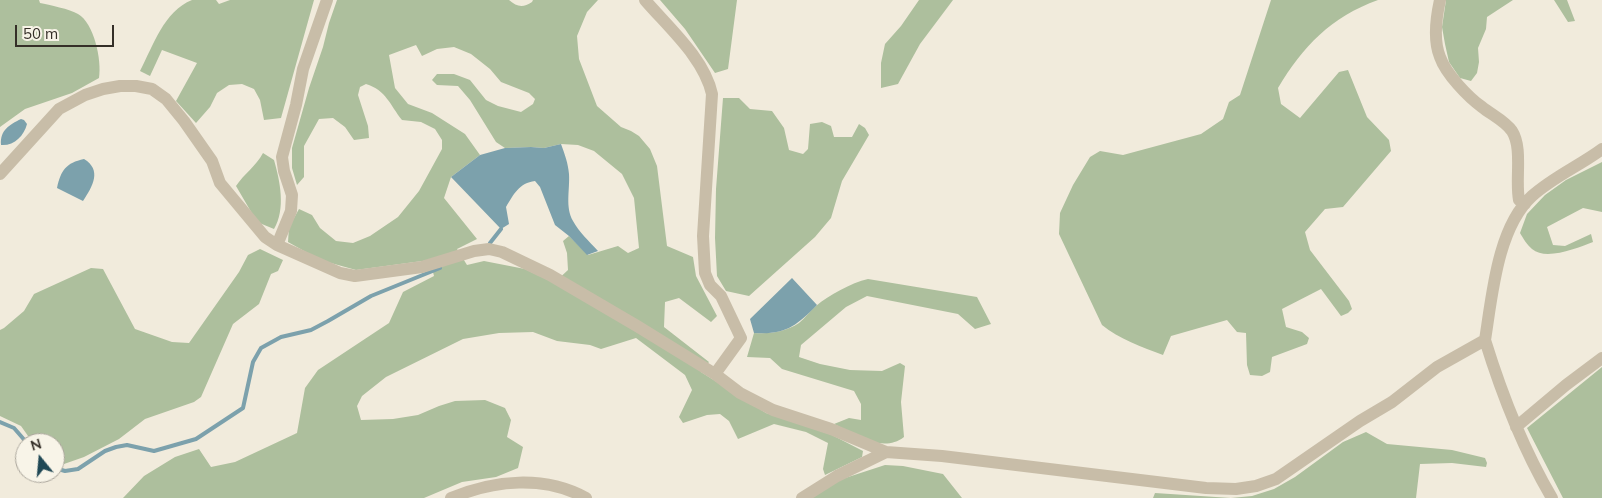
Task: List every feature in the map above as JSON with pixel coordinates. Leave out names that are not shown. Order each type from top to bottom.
[{"type":"street","points":[[277,245],[291,210],[292,195],[284,171],[282,157],[296,105],[303,69],[327,0]]},
{"type":"street","points":[[645,0],[700,63],[710,83],[712,94],[702,236],[705,273],[710,285],[721,296],[741,338],[715,374]]},
{"type":"street","points":[[1440,0],[1436,34],[1440,58],[1467,95],[1504,123],[1512,132],[1517,149],[1517,189],[1519,200],[1525,204]]},
{"type":"street","points":[[0,174],[59,109],[71,102],[85,95],[120,86],[152,89],[166,99],[184,121],[212,161],[220,182],[265,237],[277,245],[340,273],[355,276],[422,267],[474,251],[489,249],[502,252],[558,280],[637,326],[715,374],[740,393],[773,410],[831,429],[886,452],[942,456],[1206,488],[1236,490],[1276,479],[1360,421],[1392,402],[1437,367],[1485,340]]},
{"type":"street","points":[[1552,498],[1539,476],[1516,426],[1497,379],[1485,340],[1491,294],[1509,230],[1525,204],[1552,180],[1602,149]]},
{"type":"street","points":[[1516,426],[1602,358]]},
{"type":"street","points":[[802,498],[837,476],[886,452]]},
{"type":"street","points":[[451,498],[492,484],[511,483],[543,484],[574,491],[586,498]]},
{"type":"green space","points":[[0,0],[39,0],[40,3],[78,14],[88,25],[96,43],[100,70],[99,78],[72,93],[25,109],[0,127]]},
{"type":"green space","points":[[192,0],[216,0],[219,4],[230,0],[314,0],[281,118],[264,120],[260,100],[254,89],[242,84],[229,85],[217,93],[210,107],[196,123],[176,101],[197,63],[162,50],[150,76],[140,71],[160,30],[174,12]]},
{"type":"green space","points":[[337,0],[509,0],[523,6],[533,0],[598,0],[587,12],[577,36],[579,59],[597,106],[621,127],[639,136],[650,149],[657,166],[667,246],[693,257],[696,276],[717,316],[711,322],[679,298],[665,302],[664,327],[709,362],[701,372],[766,413],[832,435],[863,451],[862,457],[825,475],[823,469],[828,443],[806,432],[774,424],[738,439],[729,421],[720,414],[707,415],[683,423],[679,417],[692,390],[685,375],[636,338],[601,349],[590,345],[557,341],[533,332],[499,333],[463,339],[386,377],[362,396],[357,406],[361,420],[393,419],[418,415],[455,401],[485,400],[505,408],[511,420],[507,437],[523,447],[518,468],[496,477],[462,482],[424,498],[123,498],[144,476],[175,457],[199,449],[211,467],[235,462],[297,433],[305,388],[318,370],[389,323],[403,292],[434,276],[430,260],[356,270],[320,260],[288,242],[289,227],[299,209],[312,215],[320,228],[336,241],[353,243],[370,236],[398,217],[419,191],[442,149],[442,140],[435,129],[421,122],[402,120],[383,94],[366,84],[360,87],[358,95],[368,126],[369,138],[354,140],[345,127],[333,118],[319,119],[304,146],[304,177],[297,185],[292,168],[292,148]],"holes":[[[416,45],[422,56],[437,49],[454,47],[471,54],[490,69],[501,82],[529,93],[535,99],[533,104],[521,112],[498,106],[486,100],[470,80],[454,74],[437,74],[432,80],[437,85],[458,86],[470,100],[496,142],[505,148],[544,148],[561,144],[578,145],[594,151],[622,174],[634,198],[639,248],[628,253],[618,246],[588,255],[569,236],[563,241],[567,253],[568,270],[554,283],[525,269],[484,261],[467,265],[457,249],[477,239],[444,198],[451,177],[480,155],[465,134],[432,113],[408,104],[395,88],[389,55]]]},
{"type":"green space","points":[[660,0],[737,0],[728,69],[715,73],[685,29]]},
{"type":"green space","points":[[919,0],[953,0],[920,44],[898,84],[881,88],[881,63],[885,44],[901,26]]},
{"type":"green space","points":[[1271,0],[1378,0],[1361,7],[1332,24],[1308,46],[1278,88],[1281,104],[1300,118],[1339,72],[1348,70],[1367,117],[1389,140],[1391,151],[1343,207],[1325,209],[1305,232],[1310,250],[1349,301],[1352,309],[1341,316],[1321,289],[1282,309],[1286,327],[1302,332],[1309,338],[1307,344],[1272,357],[1270,372],[1262,376],[1250,375],[1247,365],[1246,333],[1237,332],[1227,320],[1171,336],[1163,355],[1131,342],[1109,330],[1102,325],[1059,234],[1060,213],[1073,185],[1090,157],[1100,151],[1123,155],[1201,134],[1223,119],[1229,102],[1240,95]]},
{"type":"green space","points":[[1446,0],[1513,0],[1487,17],[1486,29],[1478,48],[1479,62],[1477,73],[1471,81],[1460,78],[1449,62],[1442,27]]},
{"type":"green space","points":[[1554,0],[1567,0],[1575,21],[1568,22]]},
{"type":"green space","points":[[723,98],[739,98],[750,109],[772,111],[784,128],[789,150],[803,154],[808,149],[810,124],[822,122],[831,126],[834,137],[852,137],[859,124],[865,128],[869,135],[842,181],[831,218],[815,237],[749,296],[726,291],[717,276],[715,238],[716,189]]},
{"type":"green space","points":[[263,153],[274,160],[280,186],[280,213],[274,229],[257,222],[236,186]]},
{"type":"green space","points":[[1602,162],[1602,212],[1583,208],[1547,227],[1553,245],[1565,246],[1591,234],[1593,242],[1553,254],[1545,254],[1532,249],[1520,233],[1527,214],[1545,195],[1566,180]]},
{"type":"green space","points":[[260,249],[283,260],[278,271],[271,274],[259,304],[233,324],[201,397],[194,402],[145,419],[119,439],[84,457],[65,464],[65,433],[26,433],[21,426],[0,416],[0,330],[24,311],[34,294],[91,268],[103,269],[135,329],[172,342],[189,343],[239,272],[248,255]]},
{"type":"green space","points":[[868,279],[977,297],[991,324],[975,329],[958,314],[867,296],[846,307],[801,345],[799,357],[820,364],[850,370],[882,371],[900,363],[905,366],[901,402],[904,437],[896,442],[887,444],[869,441],[834,424],[849,418],[861,420],[861,404],[854,391],[782,369],[770,358],[747,357],[754,333],[778,332],[794,326],[827,298],[848,286]]},
{"type":"green space","points":[[1602,367],[1602,498],[1563,498],[1527,428]]},
{"type":"green space","points":[[1366,432],[1387,444],[1452,450],[1485,458],[1487,463],[1486,467],[1452,463],[1420,464],[1416,498],[1231,498],[1252,496],[1274,489],[1295,477],[1343,442]]},
{"type":"green space","points":[[885,465],[903,466],[943,474],[962,498],[809,498],[839,480]]},
{"type":"green space","points":[[1155,493],[1231,498],[1153,498]]},
{"type":"water","points":[[21,119],[27,124],[21,136],[10,144],[1,145],[2,135],[6,129]]},
{"type":"water","points":[[561,144],[569,170],[568,204],[571,216],[578,229],[598,251],[587,255],[569,236],[555,225],[540,187],[535,181],[525,184],[514,194],[506,207],[509,224],[501,229],[451,177],[480,155],[505,148],[544,148]]},
{"type":"water","points":[[84,159],[93,168],[94,178],[90,190],[83,201],[57,188],[60,176],[65,168]]},
{"type":"water","points":[[792,278],[817,305],[803,319],[790,328],[782,331],[754,333],[750,319]]},
{"type":"waterway","points":[[490,243],[501,229]]},
{"type":"waterway","points":[[65,471],[78,469],[105,451],[116,447],[127,445],[154,451],[196,439],[243,408],[253,362],[261,348],[281,337],[311,330],[371,296],[440,268]]},
{"type":"waterway","points":[[0,422],[14,428],[18,433]]}]
